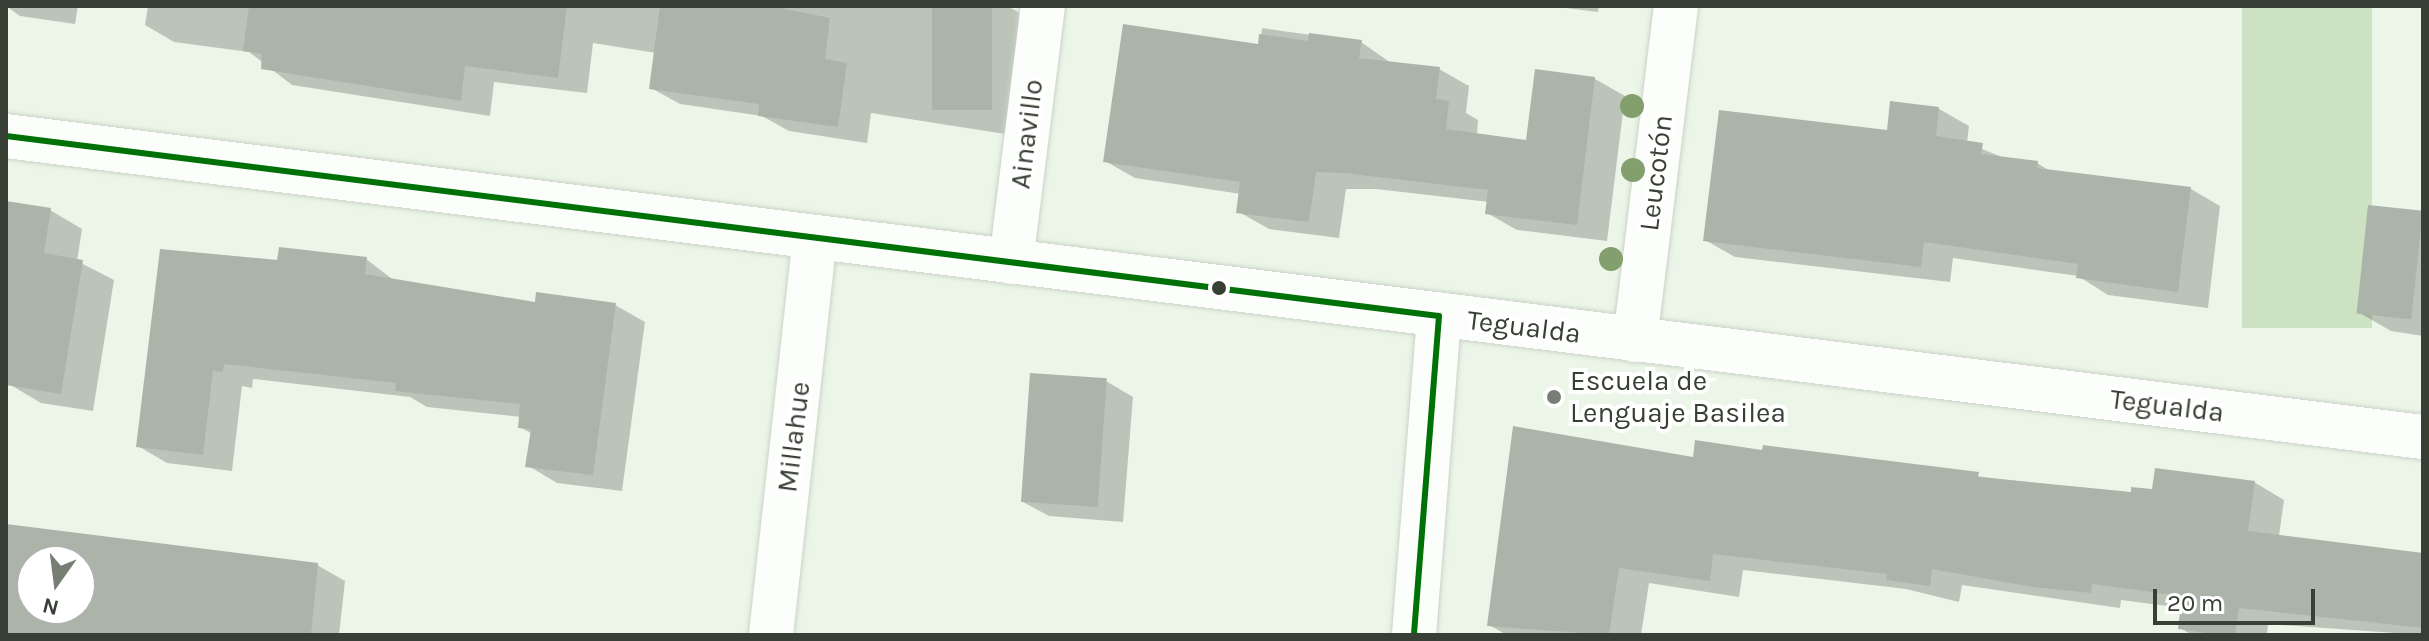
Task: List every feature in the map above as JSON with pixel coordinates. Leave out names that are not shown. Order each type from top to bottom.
[{"type":"street","name":"Ainavillo","points":[[1011,262],[1043,6]]},
{"type":"street","name":"Leucotón","points":[[1635,340],[1676,6]]},
{"type":"street","name":"Tegualda","points":[[6,136],[2423,437]]},
{"type":"street","name":"Millahue","points":[[771,635],[815,239]]},
{"type":"street","points":[[1414,635],[1439,316]]},
{"type":"green space","points":[[2242,6],[2372,6],[2372,328],[2242,328]]},
{"type":"building","points":[[249,6],[567,6],[558,78],[465,66],[461,101],[261,69],[262,54],[243,51]]},
{"type":"building","points":[[660,6],[770,6],[830,18],[825,59],[847,63],[838,127],[758,116],[759,104],[649,89]]},
{"type":"building","points":[[932,6],[992,6],[992,110],[932,110]]},
{"type":"building","points":[[1123,24],[1258,44],[1259,34],[1308,41],[1309,33],[1362,40],[1359,58],[1440,67],[1436,99],[1449,101],[1446,129],[1526,140],[1535,69],[1595,77],[1577,225],[1485,214],[1488,190],[1316,172],[1309,222],[1236,213],[1240,182],[1103,162]]},
{"type":"building","points":[[1890,101],[1939,107],[1936,136],[1983,143],[1981,154],[2038,161],[2037,168],[2191,187],[2178,292],[2076,278],[2078,264],[1924,242],[1921,267],[1703,241],[1719,110],[1887,130]]},
{"type":"building","points":[[6,201],[51,208],[44,253],[83,260],[61,394],[6,385]]},
{"type":"building","points":[[2368,205],[2423,211],[2411,319],[2357,313]]},
{"type":"building","points":[[279,247],[367,257],[365,274],[535,302],[536,292],[616,303],[593,475],[525,467],[531,429],[518,428],[520,404],[395,391],[396,383],[224,364],[223,372],[213,371],[203,455],[136,447],[160,249],[277,260]]},
{"type":"building","points":[[1030,373],[1107,378],[1098,507],[1021,502]]},
{"type":"building","points":[[1513,426],[1693,457],[1695,440],[1762,450],[1763,445],[1979,472],[1978,477],[2131,492],[2131,487],[2152,489],[2155,468],[2255,481],[2248,531],[2423,553],[2423,628],[2239,608],[2235,635],[2220,635],[2178,629],[2182,596],[2092,584],[2091,593],[2033,587],[1932,569],[1930,586],[1886,580],[1887,574],[1713,554],[1710,581],[1619,568],[1609,635],[1487,626]]},
{"type":"building","points":[[6,524],[318,563],[311,635],[6,635]]},
{"type":"transit line","points":[[6,136],[1439,316],[1414,635]]},
{"type":"place","name":"Escuela de Lenguaje Basilea","points":[[1554,397]]}]
